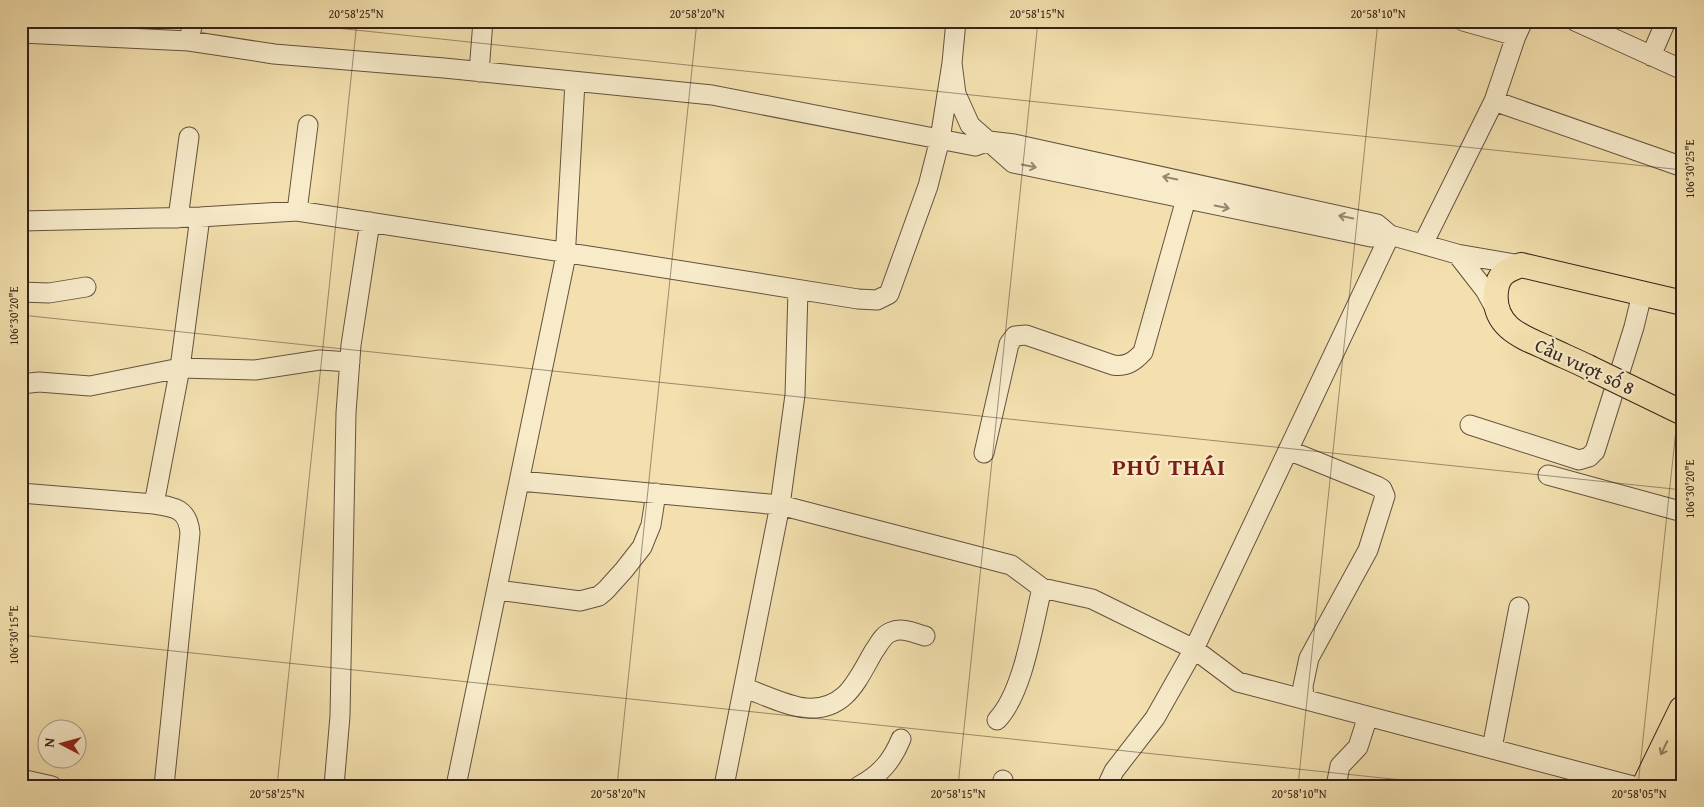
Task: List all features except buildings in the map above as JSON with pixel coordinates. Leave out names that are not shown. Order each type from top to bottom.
[{"type":"highway","points":[[1646,786],[1683,710]]},
{"type":"highway","points":[[1670,786],[1683,758]]},
{"type":"main road","points":[[1496,310],[1495,296],[1500,276],[1520,265],[1683,303]]},
{"type":"main road","name":"Cầu vượt số 8","points":[[1496,310],[1506,326],[1517,335],[1683,413]]},
{"type":"street","points":[[189,41],[194,21]]},
{"type":"street","points":[[480,72],[483,21]]},
{"type":"street","points":[[21,221],[178,218],[297,211],[798,290],[877,300],[889,294],[928,186],[940,139],[952,63],[956,21]]},
{"type":"street","points":[[1422,244],[1494,101],[1519,29],[1463,21]]},
{"type":"street","points":[[1575,21],[1683,70]]},
{"type":"street","points":[[1651,56],[1666,21]]},
{"type":"street","points":[[21,33],[189,41],[274,54],[712,95],[975,146],[989,141],[1014,144],[1377,224],[1390,235]]},
{"type":"street","points":[[952,63],[956,94],[970,125],[1013,163],[1371,237],[1390,235],[1457,254],[1520,265]]},
{"type":"street","points":[[456,786],[565,260],[575,82]]},
{"type":"street","points":[[1494,101],[1683,167]]},
{"type":"street","points":[[297,211],[308,125]]},
{"type":"street","points":[[178,218],[189,137]]},
{"type":"street","points":[[984,453],[1010,344],[1015,336],[1026,336],[1113,365],[1121,366],[1136,360],[1142,352],[1186,199]]},
{"type":"street","points":[[154,504],[180,368],[200,217]]},
{"type":"street","points":[[334,786],[340,716],[346,413],[350,362],[370,222]]},
{"type":"street","points":[[1107,786],[1114,771],[1155,718],[1194,649],[1390,235]]},
{"type":"street","name":"Cầu vượt số 8","points":[[1457,254],[1485,290],[1496,310]]},
{"type":"street","points":[[21,292],[49,293],[86,287]]},
{"type":"street","points":[[724,786],[780,505],[794,395],[798,290]]},
{"type":"street","points":[[1470,425],[1579,460],[1589,457],[1595,451],[1634,327],[1642,294]]},
{"type":"street","points":[[21,384],[39,382],[90,386],[180,368],[256,370],[320,360],[350,362]]},
{"type":"street","points":[[1288,450],[1377,486],[1382,489],[1385,496],[1368,550],[1309,658],[1304,686],[1304,699]]},
{"type":"street","points":[[1548,474],[1683,512]]},
{"type":"street","points":[[520,481],[780,505],[1011,565],[1042,588],[1092,599],[1194,649],[1238,682],[1633,786]]},
{"type":"street","points":[[21,493],[154,504],[177,509],[185,515],[189,523],[190,533],[164,786]]},
{"type":"street","points":[[498,590],[580,601],[599,596],[624,570],[642,547],[651,525],[656,493]]},
{"type":"street","points":[[997,720],[1004,713],[1016,690],[1042,588]]},
{"type":"street","points":[[1492,748],[1519,607]]},
{"type":"street","points":[[745,688],[798,707],[816,708],[833,704],[852,690],[880,641],[890,632],[896,630],[908,631],[925,636]]},
{"type":"street","points":[[1336,786],[1340,766],[1358,747],[1368,716]]},
{"type":"street","points":[[859,786],[872,779],[886,766],[895,755],[901,740]]},
{"type":"street","points":[[21,779],[52,786]]},
{"type":"district","name":"PHÚ THÁI","points":[[1169,466]]}]
